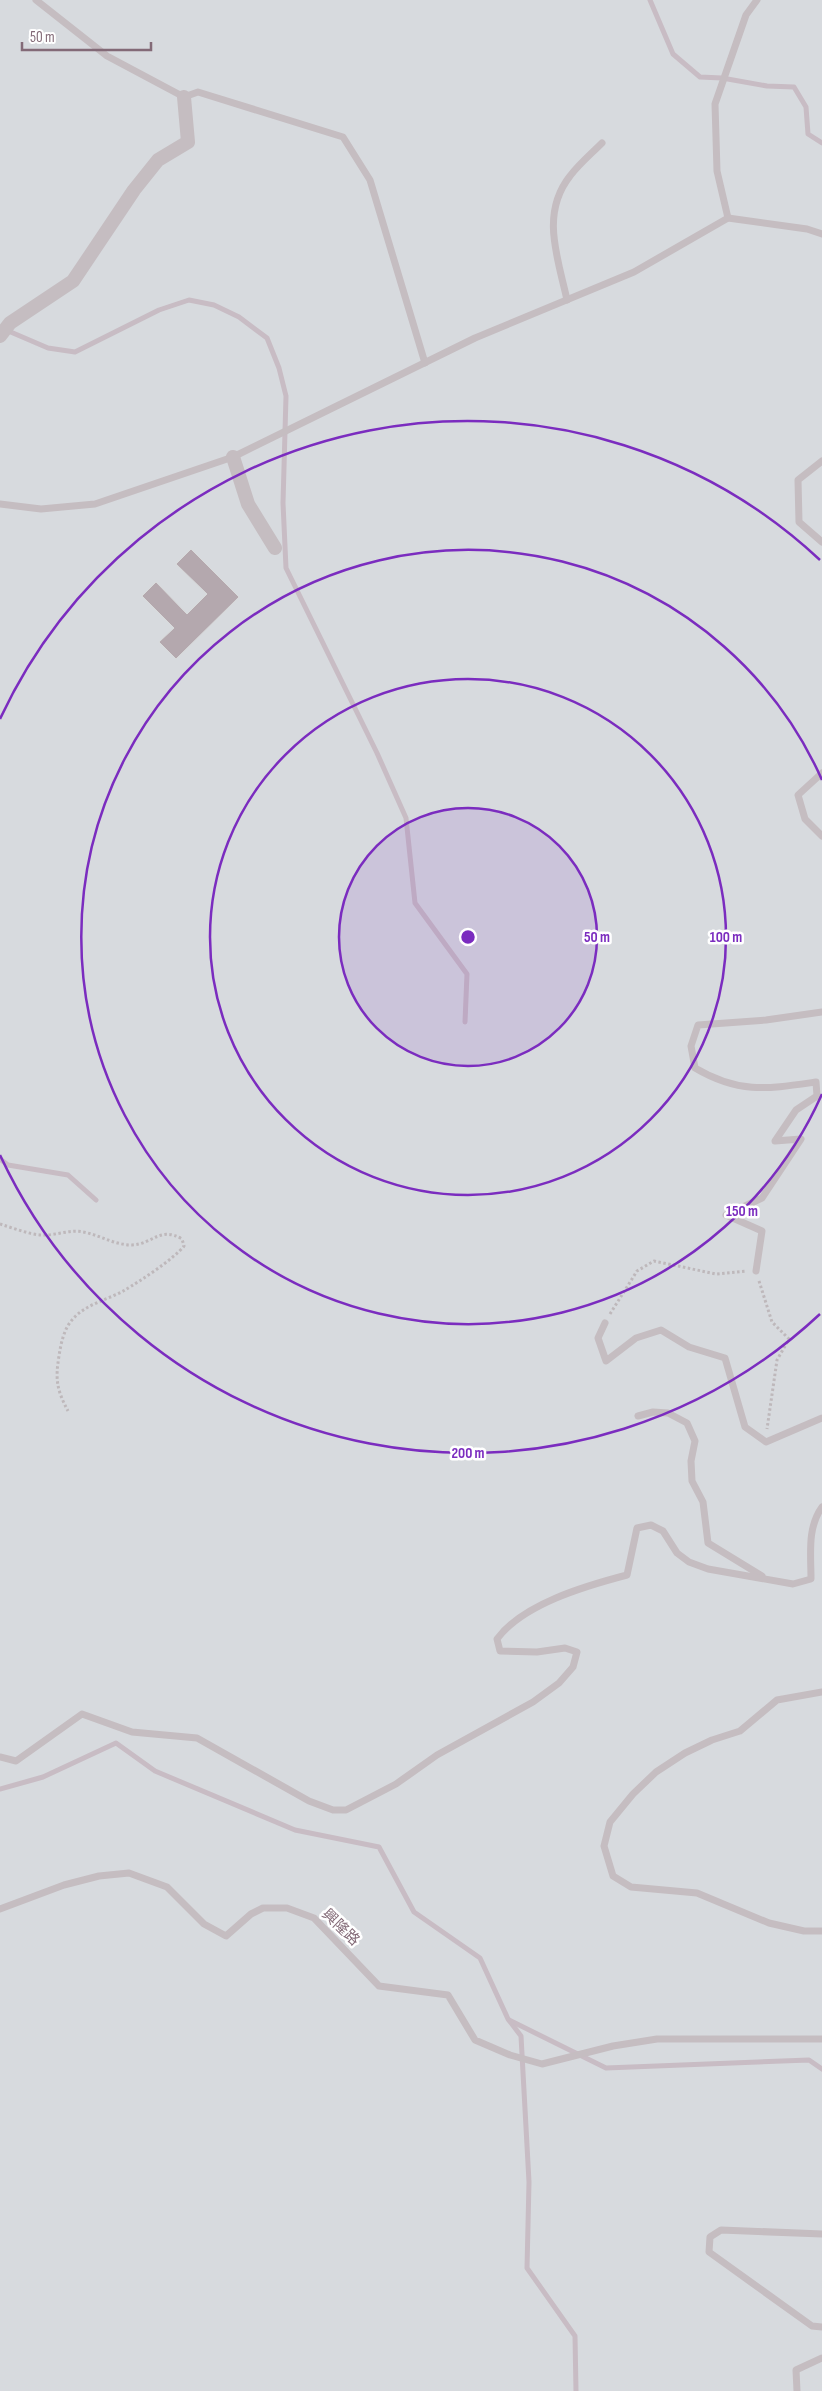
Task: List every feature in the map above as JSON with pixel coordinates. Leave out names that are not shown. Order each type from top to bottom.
[{"type":"street","points":[[0,336],[10,323],[73,281],[134,190],[158,160],[188,142],[184,97]]},
{"type":"street","points":[[233,457],[248,504],[275,548]]},
{"type":"lane","points":[[36,0],[107,56],[184,97],[198,92],[343,137],[370,180],[425,363]]},
{"type":"lane","points":[[728,218],[717,172],[715,104],[746,15],[757,0]]},
{"type":"lane","points":[[567,300],[552,224],[554,206],[568,178],[602,143]]},
{"type":"lane","points":[[0,504],[41,509],[95,504],[233,457],[475,338],[634,272],[728,218],[808,229],[822,234]]},
{"type":"lane","points":[[822,461],[798,480],[799,522],[822,542]]},
{"type":"lane","points":[[822,773],[798,795],[805,819],[822,836]]},
{"type":"lane","points":[[756,1270],[762,1231],[726,1215],[762,1198],[801,1139],[775,1141],[796,1110],[817,1096],[816,1082],[777,1087],[744,1088],[715,1079],[695,1068],[691,1046],[698,1025],[766,1020],[822,1012]]},
{"type":"lane","points":[[605,1322],[598,1338],[606,1361],[636,1338],[661,1330],[689,1347],[725,1358],[744,1426],[766,1442],[822,1418]]},
{"type":"lane","points":[[638,1416],[653,1412],[668,1413],[687,1422],[695,1441],[690,1461],[692,1481],[703,1502],[708,1543],[764,1578]]},
{"type":"lane","points":[[0,1757],[16,1761],[82,1714],[132,1732],[197,1738],[309,1801],[333,1810],[346,1810],[396,1784],[437,1755],[533,1702],[559,1683],[573,1667],[577,1652],[565,1648],[537,1652],[500,1651],[497,1639],[507,1625],[546,1603],[603,1581],[627,1575],[637,1528],[651,1525],[663,1530],[677,1553],[689,1562],[708,1569],[792,1584],[811,1578],[811,1538],[816,1516],[822,1507]]},
{"type":"lane","points":[[822,1692],[776,1700],[740,1731],[712,1740],[685,1753],[656,1772],[633,1794],[610,1822],[604,1846],[613,1876],[632,1887],[696,1894],[770,1923],[804,1932],[822,1932]]},
{"type":"lane","name":"興隆路","points":[[0,1909],[64,1885],[99,1876],[129,1874],[167,1888],[204,1924],[226,1936],[252,1914],[263,1908],[287,1908],[314,1918],[380,1986],[448,1995],[475,2040],[510,2055],[542,2064],[613,2046],[657,2040],[822,2039]]},
{"type":"lane","points":[[822,2234],[721,2230],[710,2237],[709,2252],[812,2326],[822,2327]]},
{"type":"lane","points":[[797,2391],[796,2370],[822,2358]]},
{"type":"path","points":[[0,1224],[39,1235],[59,1235],[82,1231],[121,1244],[134,1245],[165,1233],[174,1234],[182,1238],[184,1246],[177,1255],[126,1290],[80,1311],[70,1321],[63,1337],[56,1375],[58,1391],[68,1411]]},
{"type":"path","points":[[605,1322],[637,1271],[654,1261],[716,1274],[756,1270],[772,1322],[789,1338],[776,1360],[766,1442]]},
{"type":"shaded area","points":[[0,0],[822,0],[822,2391],[0,2391]]},
{"type":"building","points":[[191,549],[239,597],[176,659],[159,642],[174,628],[142,596],[156,582],[187,614],[207,594],[176,564]]},
{"type":"waterway","points":[[650,0],[673,54],[700,77],[722,78],[767,86],[794,87],[806,107],[808,134],[822,143]]},
{"type":"waterway","points":[[6,330],[48,348],[75,352],[159,310],[189,300],[214,305],[239,317],[267,338],[279,368],[286,396],[283,503],[286,568],[377,753],[406,818],[415,903],[467,974],[465,1022]]},
{"type":"waterway","points":[[0,1159],[8,1165],[68,1175],[96,1200]]},
{"type":"waterway","points":[[0,1789],[43,1777],[116,1743],[155,1771],[295,1830],[379,1847],[414,1912],[480,1958],[508,2019],[521,2036],[529,2182],[527,2268],[575,2336],[576,2391]]},
{"type":"waterway","points":[[509,2020],[606,2068],[809,2060],[822,2069]]}]
